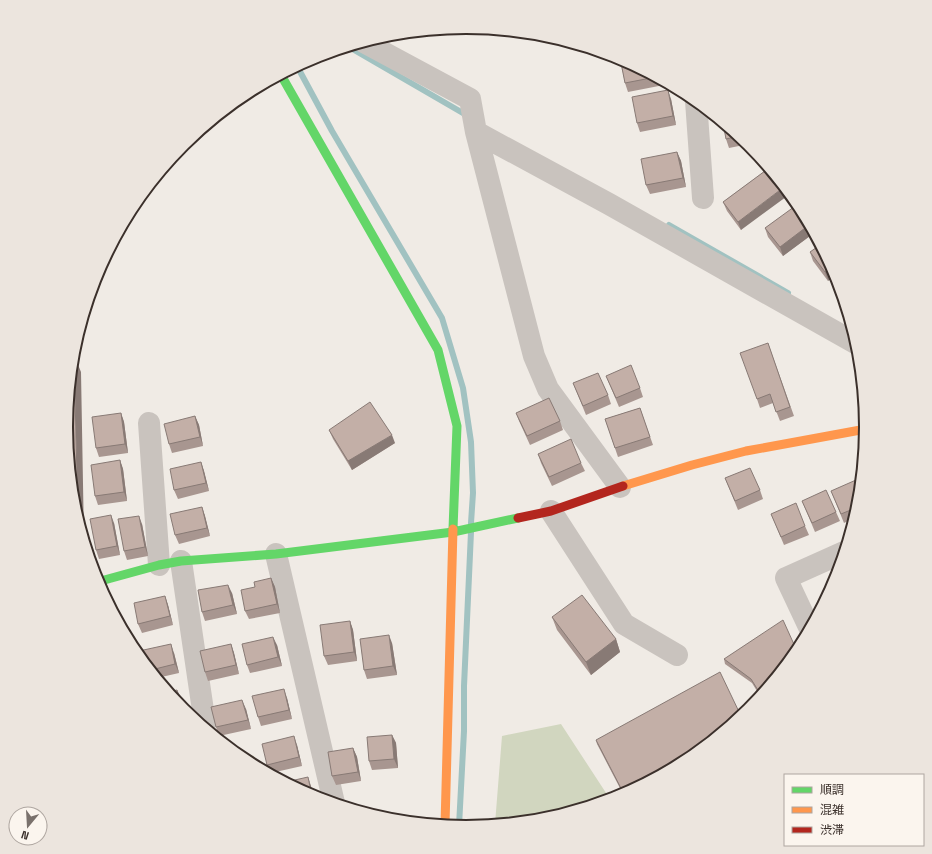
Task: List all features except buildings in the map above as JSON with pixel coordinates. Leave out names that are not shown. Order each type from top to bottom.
[{"type":"street","points":[[371,46],[470,99],[476,129],[534,356],[548,389],[620,487]]},
{"type":"street","points":[[284,80],[438,350],[457,426],[445,819]]},
{"type":"street","points":[[697,109],[703,198]]},
{"type":"street","points":[[476,129],[849,339]]},
{"type":"street","points":[[149,423],[159,565]]},
{"type":"street","points":[[104,580],[159,565],[181,561],[276,554],[455,531],[551,511],[620,487],[692,465],[746,451],[859,430]]},
{"type":"street","points":[[551,511],[624,624],[677,655]]},
{"type":"street","points":[[276,554],[332,796]]},
{"type":"street","points":[[807,622],[786,578],[837,555]]},
{"type":"street","points":[[181,561],[204,720]]},
{"type":"green space","points":[[561,724],[606,794],[568,807],[517,817],[495,819],[502,736]]},
{"type":"waterway","points":[[354,50],[468,116]]},
{"type":"waterway","points":[[300,71],[332,131],[442,318],[463,388],[471,442],[473,493],[471,523]]},
{"type":"waterway","points":[[669,225],[788,293]]},
{"type":"waterway","points":[[459,820],[471,532]]},
{"type":"traffic: fast","points":[[284,80],[438,350],[457,426],[453,529]]},
{"type":"traffic: fast","points":[[104,580],[159,565],[181,561],[276,554],[453,532],[518,518]]},
{"type":"traffic: slow","points":[[623,486],[692,465],[746,451],[859,430]]},
{"type":"traffic: slow","points":[[445,819],[453,529]]},
{"type":"traffic: jam","points":[[518,518],[551,511],[623,486]]}]
